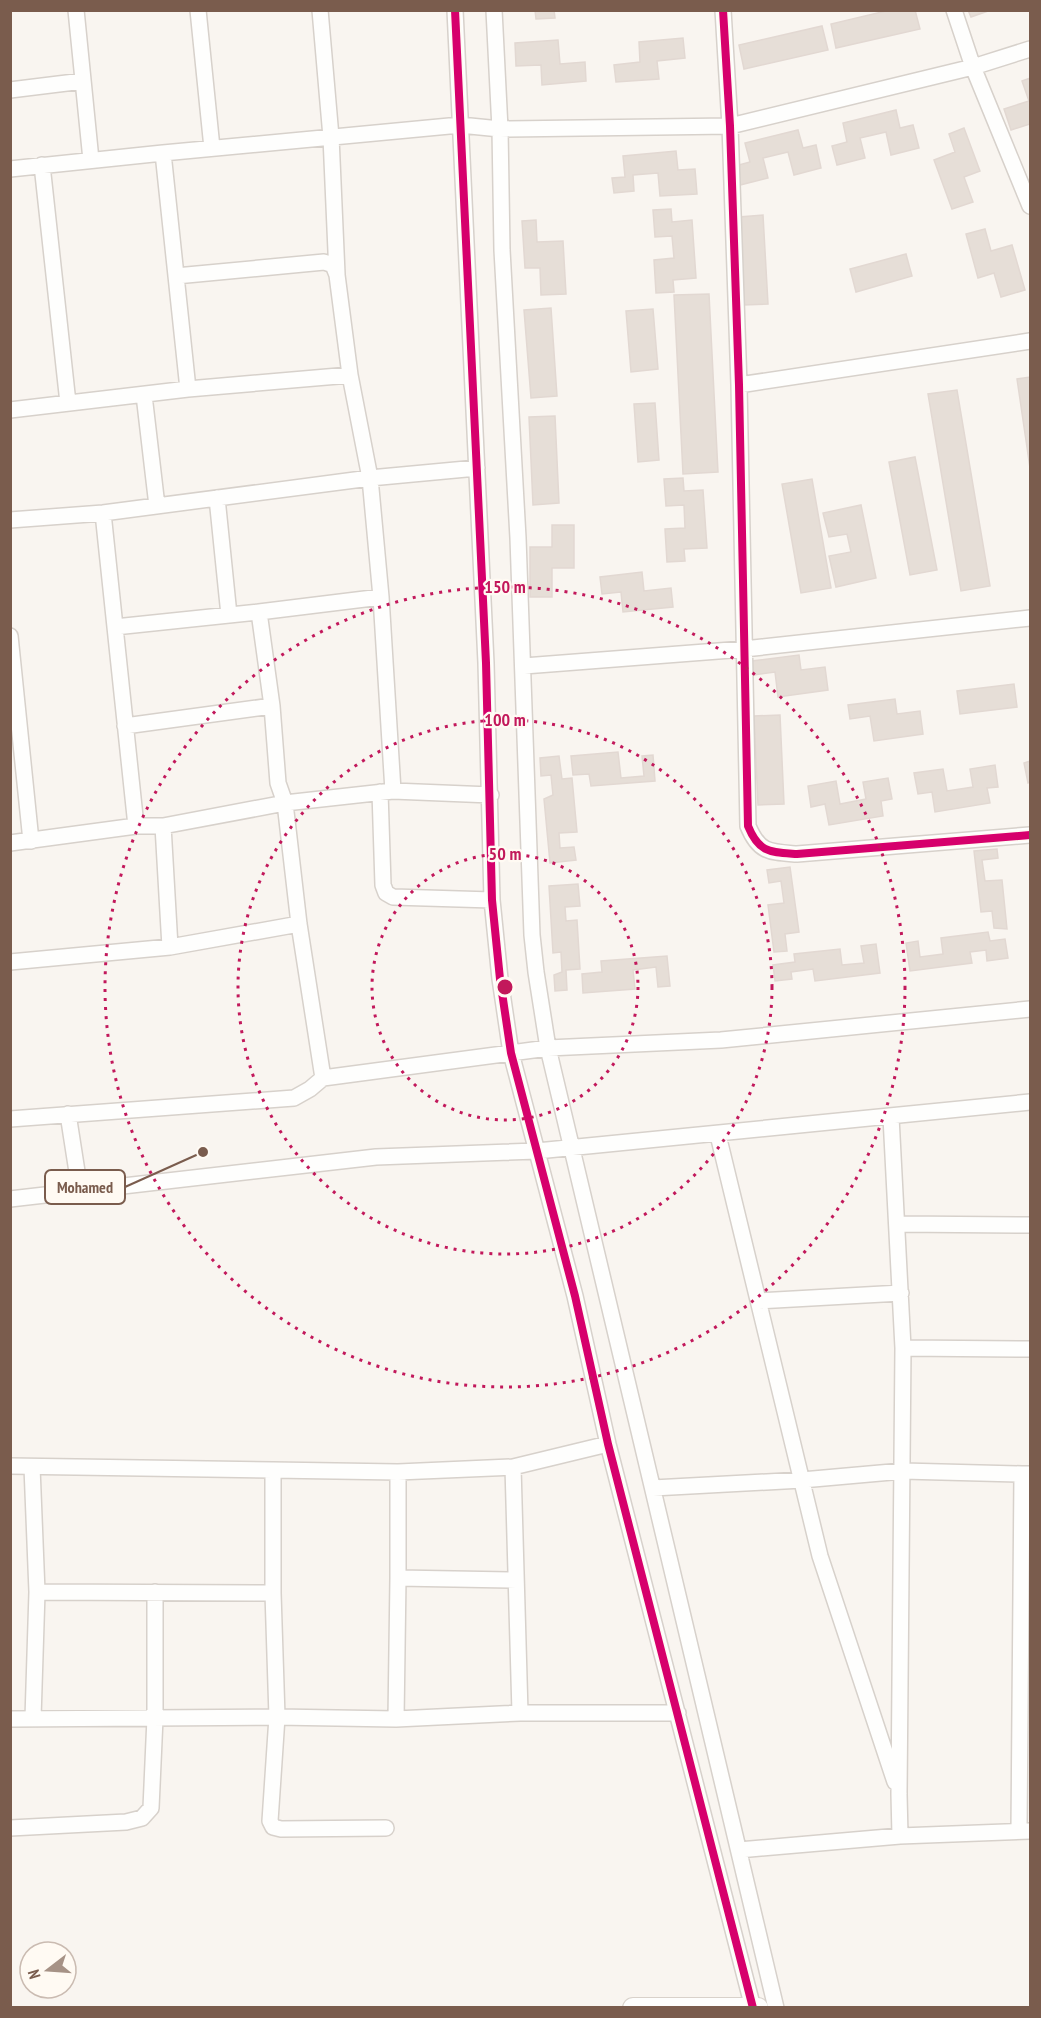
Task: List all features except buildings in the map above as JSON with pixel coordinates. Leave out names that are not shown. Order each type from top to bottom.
[{"type":"main road","points":[[633,2007],[758,2007]]},
{"type":"street","points":[[75,10],[91,160]]},
{"type":"street","points":[[198,10],[212,148]]},
{"type":"street","points":[[320,10],[331,137],[337,275],[350,375],[370,478],[381,597],[386,792],[383,885],[386,893],[393,897],[492,900]]},
{"type":"street","points":[[455,10],[491,795],[492,900],[511,1053],[575,1296],[608,1444],[752,2007]]},
{"type":"street","points":[[494,10],[500,129],[502,250],[524,666],[532,935],[536,972],[548,1048],[776,2007]]},
{"type":"street","points":[[723,10],[730,126],[739,385],[748,826],[755,842],[773,852],[797,854],[1030,835]]},
{"type":"street","points":[[954,10],[973,67],[1030,206]]},
{"type":"street","points":[[10,169],[460,125],[500,129],[730,126],[973,67],[1030,49]]},
{"type":"street","points":[[10,90],[83,81]]},
{"type":"street","points":[[163,153],[188,389]]},
{"type":"street","points":[[42,165],[68,403]]},
{"type":"street","points":[[176,276],[324,262],[333,265],[337,275]]},
{"type":"street","points":[[739,385],[1030,341]]},
{"type":"street","points":[[10,410],[188,389],[350,375]]},
{"type":"street","points":[[144,394],[157,506]]},
{"type":"street","points":[[10,520],[103,513],[370,478],[477,468]]},
{"type":"street","points":[[217,498],[229,615]]},
{"type":"street","points":[[103,513],[136,826]]},
{"type":"street","points":[[115,627],[381,597]]},
{"type":"street","points":[[259,612],[272,706],[278,783],[285,804],[299,924],[323,1078]]},
{"type":"street","points":[[524,666],[744,649],[1030,618]]},
{"type":"street","points":[[10,636],[31,841]]},
{"type":"street","points":[[125,726],[272,706]]},
{"type":"street","points":[[10,843],[136,826],[163,826],[285,804],[386,792],[491,795]]},
{"type":"street","points":[[163,826],[170,947]]},
{"type":"street","points":[[10,962],[170,947],[299,924]]},
{"type":"street","points":[[10,1119],[294,1098],[323,1078],[548,1048],[721,1040],[1030,1009]]},
{"type":"street","points":[[10,1199],[376,1157],[537,1151],[718,1135],[1030,1102]]},
{"type":"street","points":[[68,1114],[80,1191]]},
{"type":"street","points":[[891,1117],[903,1348],[900,1836]]},
{"type":"street","points":[[718,1135],[820,1556],[899,1794]]},
{"type":"street","points":[[898,1224],[1030,1225]]},
{"type":"street","points":[[759,1301],[901,1293]]},
{"type":"street","points":[[903,1348],[1030,1349]]},
{"type":"street","points":[[10,1466],[398,1472],[513,1467],[608,1444]]},
{"type":"street","points":[[32,1467],[37,1592],[33,1718]]},
{"type":"street","points":[[513,1467],[520,1713]]},
{"type":"street","points":[[273,1470],[273,1593],[277,1717],[270,1821],[273,1827],[281,1828],[386,1828]]},
{"type":"street","points":[[653,1488],[802,1480],[903,1471],[1026,1474],[1025,1830],[900,1836],[739,1850]]},
{"type":"street","points":[[396,1719],[398,1472]]},
{"type":"street","points":[[398,1578],[516,1580]]},
{"type":"street","points":[[37,1592],[273,1593]]},
{"type":"street","points":[[10,1828],[126,1822],[142,1818],[151,1808],[155,1718],[155,1592]]},
{"type":"street","points":[[10,1719],[277,1717],[396,1719],[520,1713],[678,1713]]},
{"type":"cycle path","points":[[455,10],[486,663],[492,900],[511,1053],[575,1296],[608,1444],[753,2008]]},
{"type":"cycle path","points":[[723,10],[730,126],[739,385],[748,826],[761,846],[780,853],[797,854],[1030,835]]},
{"type":"place","name":"Mohamed","points":[[203,1152]]}]
